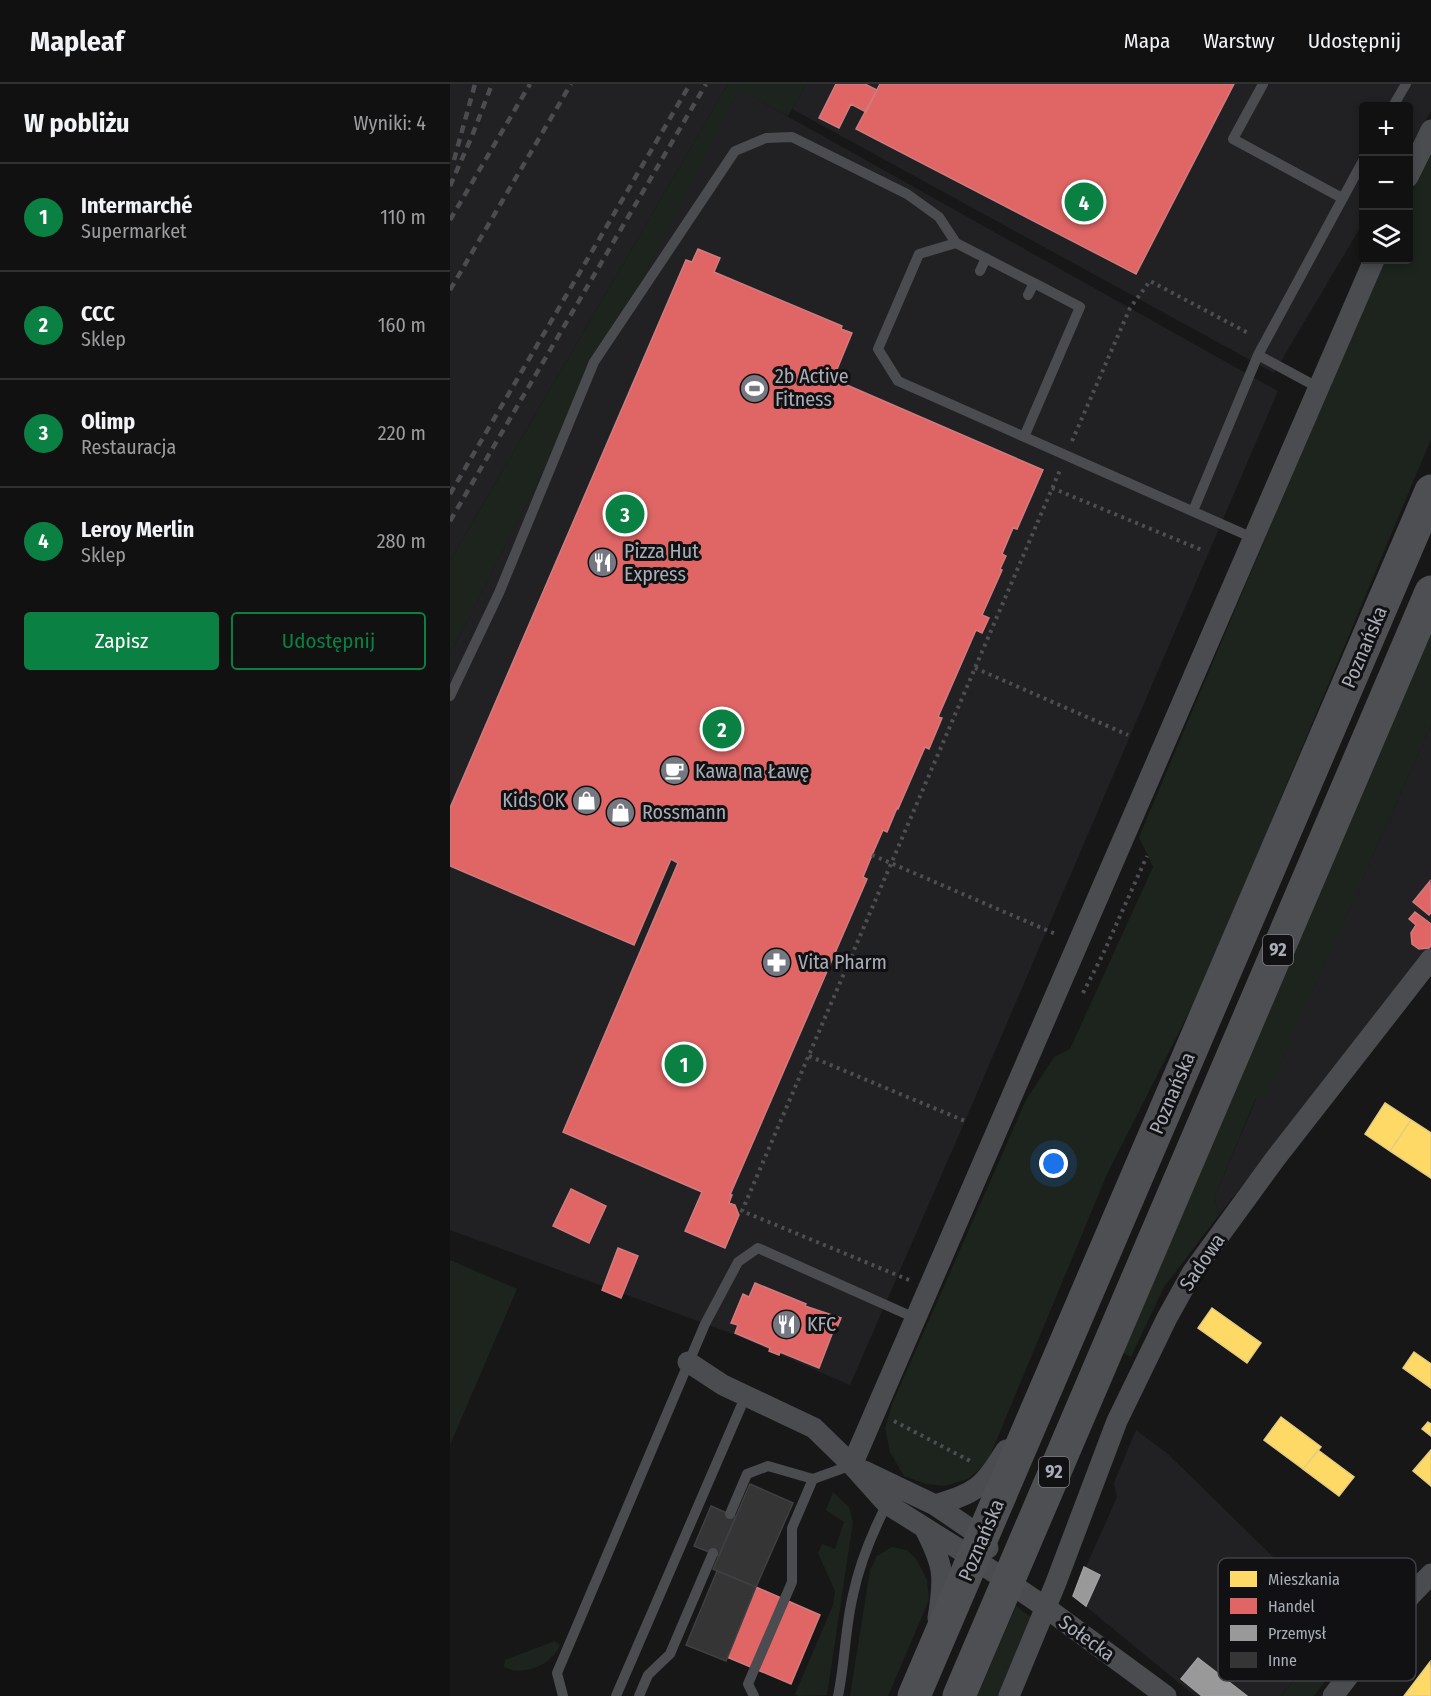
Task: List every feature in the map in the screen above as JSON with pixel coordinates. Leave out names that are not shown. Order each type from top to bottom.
[{"type":"main road","name":"Poznańska","points":[[914,1696],[1431,491]]},
{"type":"main road","name":"Poznańska","points":[[959,1696],[1431,592]]},
{"type":"street","points":[[1413,167],[1431,130]]},
{"type":"street","points":[[852,1465],[1372,264]]},
{"type":"street","name":"Sadowa","points":[[1008,1696],[1046,1607],[1117,1421],[1167,1318],[1192,1273],[1275,1159],[1431,959]]},
{"type":"street","points":[[688,1362],[723,1384],[814,1428],[887,1504],[924,1527],[977,1547]]},
{"type":"street","points":[[935,1505],[966,1496],[984,1483],[1044,1392]]},
{"type":"street","points":[[852,1465],[935,1505],[1008,1582]]},
{"type":"street","points":[[924,1527],[938,1553],[943,1578],[933,1653]]},
{"type":"street","points":[[1416,1590],[1431,1574]]},
{"type":"street","name":"Sołecka","points":[[1008,1582],[1046,1607],[1166,1696]]},
{"type":"street","points":[[1332,1696],[1344,1681]]},
{"type":"lane","points":[[1263,84],[1233,139],[1342,198]]},
{"type":"lane","points":[[1395,102],[1406,84]]},
{"type":"lane","points":[[450,696],[499,593],[594,362],[735,152],[766,138],[792,137],[907,194],[939,217],[957,243],[1080,307],[1024,437]]},
{"type":"lane","points":[[1193,511],[1258,355],[1359,168]]},
{"type":"lane","points":[[957,243],[919,254],[878,350],[898,381],[1253,538]]},
{"type":"lane","points":[[980,271],[986,258]]},
{"type":"lane","points":[[1028,295],[1034,283]]},
{"type":"lane","points":[[1258,355],[1319,388]]},
{"type":"lane","points":[[563,1696],[557,1673],[688,1362],[738,1262],[758,1248],[915,1318]]},
{"type":"lane","points":[[629,1696],[617,1694],[746,1395]]},
{"type":"lane","points":[[730,1514],[747,1474],[768,1466],[813,1479],[852,1465]]},
{"type":"lane","points":[[754,1696],[748,1684],[792,1582],[792,1528],[813,1479]]},
{"type":"lane","points":[[838,1696],[844,1670],[852,1596],[867,1543],[887,1504]]},
{"type":"lane","points":[[639,1696],[648,1675],[670,1654],[713,1553]]},
{"type":"path","points":[[929,1288],[742,1211],[1130,308],[1150,281],[1265,342]]},
{"type":"path","points":[[1052,488],[1204,551]]},
{"type":"path","points":[[975,668],[1128,735]]},
{"type":"path","points":[[872,855],[1103,954]]},
{"type":"path","points":[[1083,993],[1147,856]]},
{"type":"path","points":[[809,1056],[965,1121]]},
{"type":"shaded area","points":[[450,84],[728,84],[450,561]]},
{"type":"shaded area","points":[[728,84],[806,84],[788,116],[739,90],[450,654],[450,561]]},
{"type":"shaded area","points":[[806,84],[1431,84],[1431,111],[1413,141],[1413,102],[1359,102],[1359,230],[1274,373],[792,109]]},
{"type":"shaded area","points":[[739,89],[1278,391],[850,1385],[733,1334],[450,1230],[450,654]]},
{"type":"shaded area","points":[[1431,147],[1431,439],[1201,989],[1108,1172],[987,1463],[968,1479],[945,1486],[926,1484],[904,1476],[890,1452],[885,1428],[893,1402],[1026,1100],[1054,1057],[1070,1049],[1153,867],[1139,837],[1381,264],[1413,264],[1413,189]]},
{"type":"shaded area","points":[[1431,625],[1431,725],[1264,1101],[1256,1098],[1214,1198],[1219,1215],[1164,1287],[1131,1357],[1121,1352]]},
{"type":"shaded area","points":[[1431,725],[1431,946],[1219,1215],[1214,1198],[1257,1097],[1264,1100]]},
{"type":"shaded area","points":[[450,1260],[517,1289],[450,1445]]},
{"type":"shaded area","points":[[1136,1430],[1168,1454],[1274,1558],[1218,1558],[1218,1681],[1293,1681],[1281,1696],[1195,1696],[1073,1596],[1117,1497],[1114,1483]]},
{"type":"shaded area","points":[[833,1492],[849,1507],[853,1522],[827,1695],[798,1696],[795,1694],[833,1605],[835,1591],[818,1553],[822,1544],[835,1549],[844,1522],[826,1510]]},
{"type":"shaded area","points":[[892,1547],[907,1550],[917,1560],[927,1580],[929,1600],[888,1696],[850,1696],[870,1570],[877,1556]]},
{"type":"shaded area","points":[[1016,1606],[1033,1619],[1000,1696],[977,1696]]},
{"type":"shaded area","points":[[555,1641],[560,1645],[551,1658],[544,1663],[520,1671],[504,1667],[505,1660]]},
{"type":"shaded area","points":[[1293,1681],[1325,1681],[1314,1696],[1281,1696]]},
{"type":"building: Mieszkania","points":[[1385,1103],[1411,1120],[1390,1151],[1365,1134]]},
{"type":"building: Mieszkania","points":[[1411,1120],[1431,1133],[1431,1178],[1390,1151]]},
{"type":"building: Mieszkania","points":[[1212,1308],[1261,1343],[1247,1363],[1198,1328]]},
{"type":"building: Mieszkania","points":[[1414,1352],[1431,1364],[1431,1388],[1403,1368]]},
{"type":"building: Mieszkania","points":[[1281,1417],[1321,1447],[1303,1469],[1264,1440]]},
{"type":"building: Mieszkania","points":[[1428,1422],[1431,1424],[1431,1436],[1422,1429]]},
{"type":"building: Mieszkania","points":[[1318,1450],[1354,1477],[1339,1496],[1303,1469]]},
{"type":"building: Mieszkania","points":[[1431,1450],[1431,1486],[1413,1471]]},
{"type":"building: Mieszkania","points":[[1430,1662],[1431,1696],[1404,1696]]},
{"type":"building: Handel","points":[[836,84],[865,84],[877,90],[866,112],[851,104],[839,128],[819,118]]},
{"type":"building: Handel","points":[[880,84],[1234,84],[1136,274],[856,129]]},
{"type":"building: Handel","points":[[698,249],[720,258],[714,272],[842,326],[841,329],[852,333],[833,379],[1043,470],[1017,529],[1013,528],[1002,554],[1006,556],[1000,569],[1002,570],[982,615],[989,618],[982,633],[976,630],[938,717],[942,718],[929,749],[925,747],[887,832],[883,830],[863,877],[867,879],[730,1195],[732,1195],[729,1203],[735,1205],[739,1215],[725,1248],[685,1231],[702,1192],[563,1132],[678,863],[671,859],[634,945],[450,866],[450,808],[686,260],[692,262]]},
{"type":"building: Handel","points":[[1430,881],[1431,913],[1429,915],[1413,902]]},
{"type":"building: Handel","points":[[1415,912],[1431,924],[1431,946],[1429,948],[1419,949],[1412,944],[1411,933],[1416,925],[1409,919]]},
{"type":"building: Handel","points":[[571,1189],[606,1206],[589,1243],[553,1226]]},
{"type":"building: Handel","points":[[618,1248],[638,1256],[621,1298],[602,1290]]},
{"type":"building: Handel","name":"KFC","points":[[755,1283],[806,1304],[805,1306],[841,1318],[836,1330],[834,1329],[819,1368],[780,1352],[779,1355],[769,1351],[770,1348],[735,1333],[738,1325],[731,1323],[743,1294],[749,1297]]},
{"type":"building: Handel","points":[[756,1587],[820,1615],[791,1684],[727,1657]]},
{"type":"building: Przemysł","points":[[1084,1567],[1100,1575],[1086,1606],[1073,1596]]},
{"type":"building: Przemysł","points":[[1198,1658],[1218,1674],[1218,1681],[1228,1681],[1247,1696],[1202,1696],[1181,1679]]},
{"type":"building: Inne","points":[[750,1484],[793,1503],[756,1587],[713,1569]]},
{"type":"building: Inne","points":[[711,1506],[736,1517],[719,1556],[694,1546]]},
{"type":"building: Inne","points":[[717,1571],[756,1587],[726,1661],[686,1645]]},
{"type":"railway","points":[[454,160],[475,84]]},
{"type":"railway","points":[[450,186],[492,84]]},
{"type":"railway","points":[[450,220],[530,84]]},
{"type":"railway","points":[[450,290],[571,84]]},
{"type":"railway","points":[[450,494],[690,84]]},
{"type":"railway","points":[[450,521],[706,84]]},
{"type":"place","name":"Leroy Merlin","points":[[1084,202]]},
{"type":"place","name":"2b Active Fitness","points":[[754,388]]},
{"type":"place","name":"Olimp","points":[[625,514]]},
{"type":"place","name":"Pizza Hut Express","points":[[603,563]]},
{"type":"place","name":"CCC","points":[[722,729]]},
{"type":"place","name":"Kawa na Ławę","points":[[674,771]]},
{"type":"place","name":"Kids OK","points":[[586,800]]},
{"type":"place","name":"Rossmann","points":[[621,812]]},
{"type":"place","name":"Vita Pharm","points":[[777,962]]},
{"type":"place","name":"Intermarché","points":[[684,1064]]},
{"type":"place","name":"KFC","points":[[786,1324]]}]
